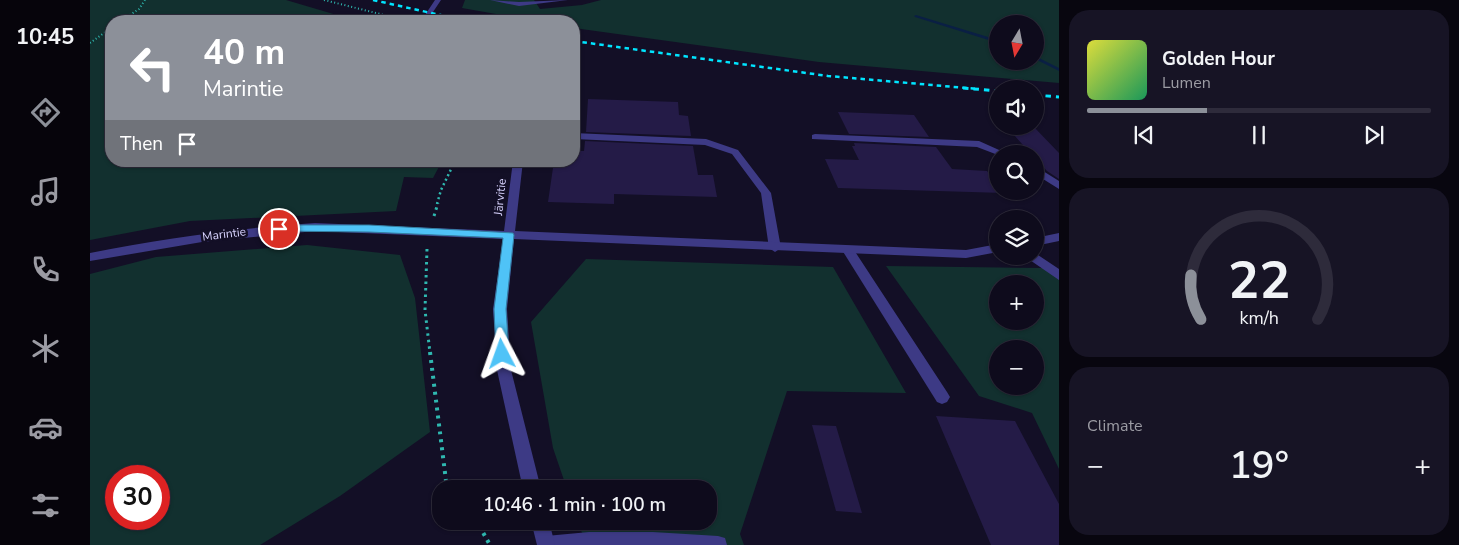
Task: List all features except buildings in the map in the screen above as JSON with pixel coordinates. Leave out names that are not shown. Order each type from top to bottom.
[{"type":"street","points":[[428,15],[438,0]]},
{"type":"street","points":[[493,0],[519,4],[564,0]]},
{"type":"street","points":[[580,136],[706,142],[735,152],[766,193],[775,248]]},
{"type":"street","points":[[815,137],[980,144],[989,148]]},
{"type":"street","name":"Järvitie","points":[[517,167],[500,309],[501,345],[504,370],[530,480]]},
{"type":"street","points":[[1044,175],[1059,186]]},
{"type":"street","name":"Marintie","points":[[90,257],[161,243],[261,230],[315,227],[775,248],[966,254],[989,250]]},
{"type":"street","points":[[1044,240],[1059,237]]},
{"type":"street","points":[[848,250],[942,397]]},
{"type":"street","points":[[1044,265],[1059,275]]},
{"type":"street","points":[[542,530],[546,545],[578,541],[642,539],[718,545]]},
{"type":"path","points":[[130,15],[139,9],[145,0]]},
{"type":"path","points":[[324,0],[384,15]]},
{"type":"path","points":[[90,43],[105,32]]},
{"type":"path","points":[[446,480],[425,310],[425,280],[430,231],[441,190],[452,167]]},
{"type":"path","points":[[481,530],[490,545]]},
{"type":"green space","points":[[90,0],[286,0],[337,15],[105,15],[105,167],[439,167],[433,178],[404,177],[396,211],[190,221],[90,240]]},
{"type":"green space","points":[[465,0],[534,0],[540,9],[582,5],[601,0],[1059,0],[1059,83],[1044,82],[1044,80],[1025,80],[819,62],[580,29],[580,15],[501,15],[462,8]]},
{"type":"green space","points":[[307,245],[400,255],[415,298],[430,432],[340,496],[260,545],[90,545],[90,274],[156,257]]},
{"type":"green space","points":[[586,259],[833,267],[906,393],[787,391],[740,534],[744,545],[586,545],[581,530],[717,530],[717,480],[564,480],[553,448],[531,322]]},
{"type":"green space","points":[[886,266],[1044,268],[1059,278],[1059,469],[1032,413],[979,396]]},
{"type":"waterway","points":[[916,16],[989,39]]},
{"type":"waterway","points":[[1044,62],[1059,70]]},
{"type":"railway","points":[[373,0],[440,15]]},
{"type":"railway","points":[[580,42],[828,76],[978,89]]},
{"type":"railway","points":[[963,88],[989,90]]},
{"type":"railway","points":[[1044,96],[1059,97]]},
{"type":"route","points":[[279,229],[315,227],[369,228],[509,235],[500,309],[502,354]]}]
